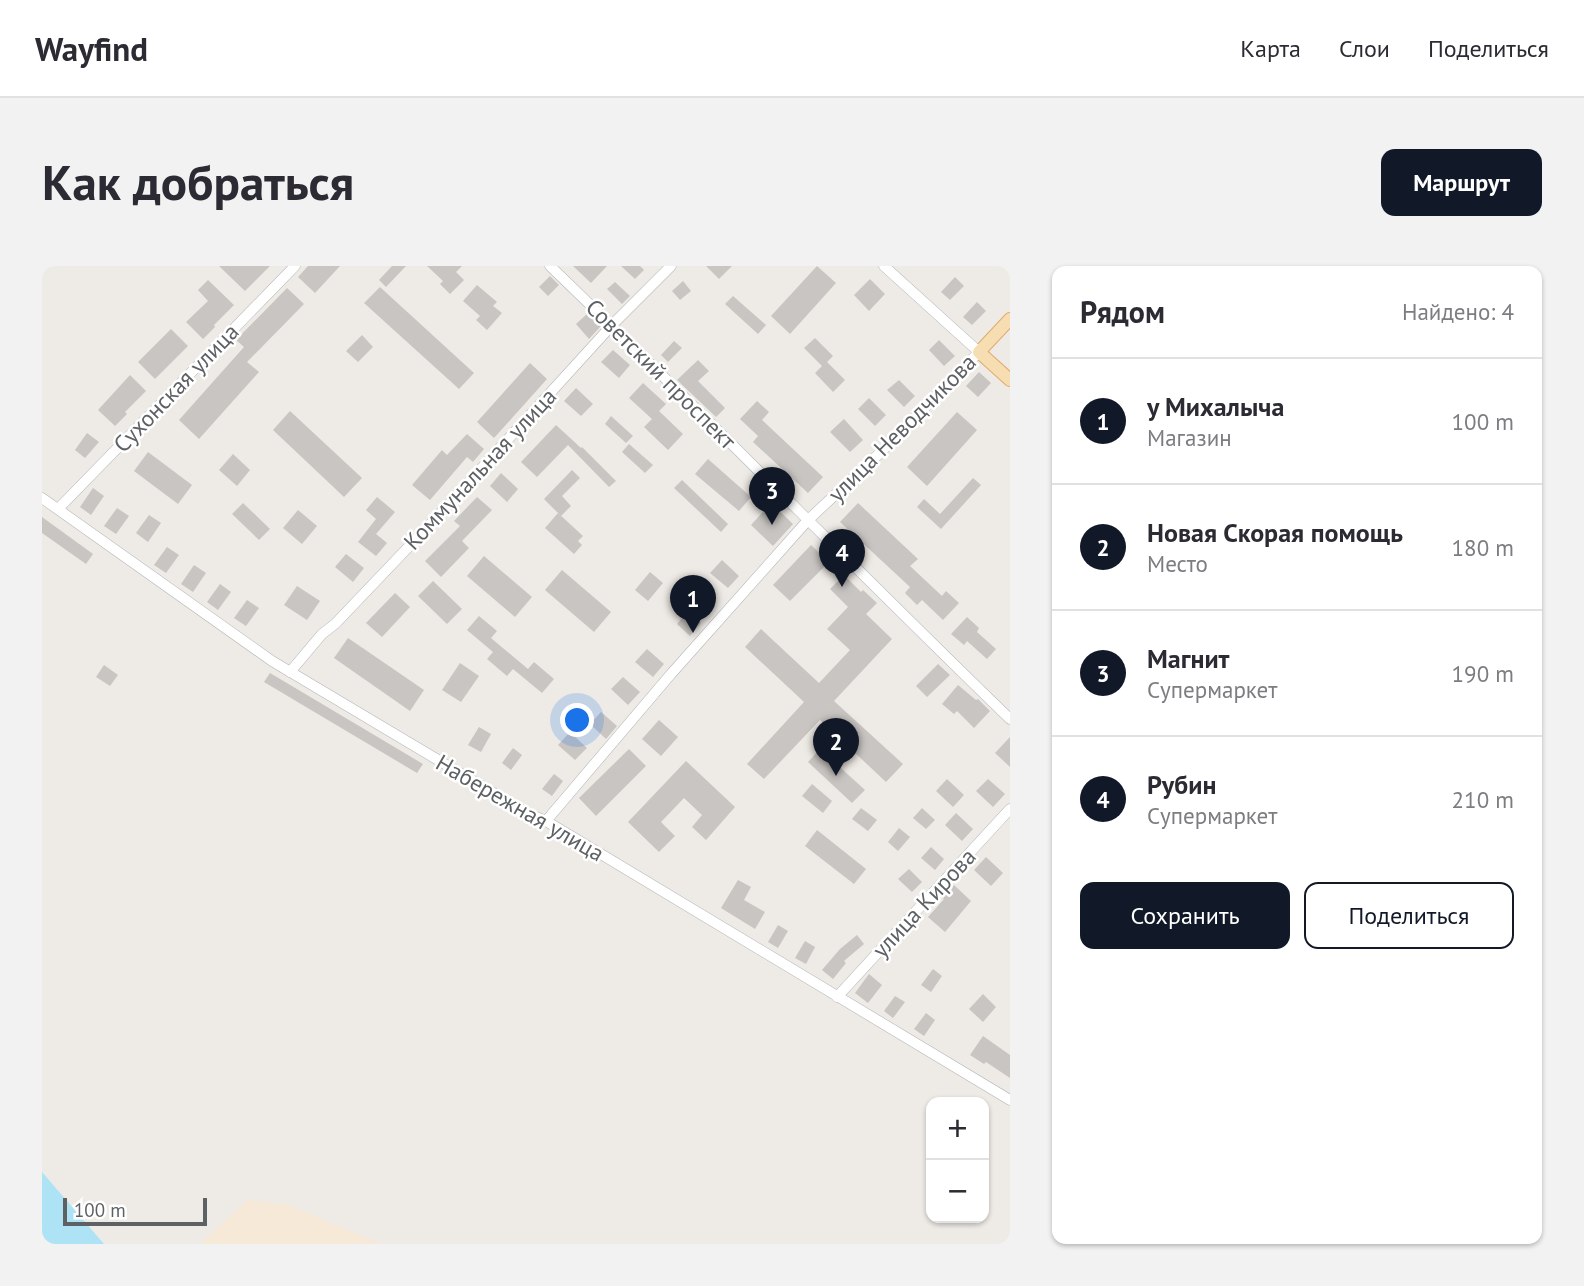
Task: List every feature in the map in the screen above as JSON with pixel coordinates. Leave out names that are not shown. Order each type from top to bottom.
[{"type":"main road","name":"улица Неводчикова","points":[[979,352],[1010,319]]},
{"type":"main road","points":[[979,352],[1010,380]]},
{"type":"street","name":"Сухонская улица","points":[[58,509],[295,266]]},
{"type":"street","name":"Советский проспект","points":[[550,266],[1010,719]]},
{"type":"street","name":"Коммунальная улица","points":[[290,672],[322,634],[335,624],[439,515],[612,325],[671,266]]},
{"type":"street","points":[[884,266],[979,352]]},
{"type":"street","name":"улица Неводчикова","points":[[546,821],[671,674],[808,520],[880,453],[979,352]]},
{"type":"street","name":"Набережная улица","points":[[42,498],[290,672],[527,813],[546,821],[1010,1100]]},
{"type":"street","name":"улица Кирова","points":[[837,997],[1010,809]]},
{"type":"sand","points":[[248,1200],[286,1204],[381,1244],[200,1244]]},
{"type":"water","points":[[42,1172],[104,1244],[42,1244]]},
{"type":"building","points":[[219,266],[270,266],[245,291]]},
{"type":"building","points":[[308,266],[340,266],[315,293],[298,277]]},
{"type":"building","points":[[392,266],[406,266],[386,287],[379,280]]},
{"type":"building","points":[[427,266],[462,266],[456,272],[464,280],[450,294],[440,284],[443,281]]},
{"type":"building","points":[[573,266],[607,266],[591,283]]},
{"type":"building","points":[[621,266],[640,266],[644,270],[635,279]]},
{"type":"building","points":[[706,266],[732,266],[719,279]]},
{"type":"building","points":[[817,266],[836,283],[790,334],[771,316]]},
{"type":"building","points":[[550,276],[559,285],[548,296],[539,287]]},
{"type":"building","points":[[955,277],[964,286],[950,300],[941,292]]},
{"type":"building","points":[[870,279],[885,294],[869,311],[854,295]]},
{"type":"building","points":[[208,280],[234,305],[203,339],[186,322],[208,301],[198,290]]},
{"type":"building","points":[[683,281],[691,291],[680,300],[672,291]]},
{"type":"building","points":[[615,282],[630,296],[622,304],[607,289]]},
{"type":"building","points":[[477,285],[497,302],[493,306],[502,313],[487,330],[476,320],[480,316],[463,301]]},
{"type":"building","points":[[380,287],[474,373],[459,389],[364,303]]},
{"type":"building","points":[[287,288],[304,304],[247,362],[259,372],[199,439],[179,420],[244,347],[236,340]]},
{"type":"building","points":[[733,296],[766,325],[758,334],[725,304]]},
{"type":"building","points":[[977,302],[986,311],[972,325],[963,317]]},
{"type":"building","points":[[588,313],[601,326],[589,339],[576,324]]},
{"type":"building","points":[[171,329],[188,346],[155,379],[138,362]]},
{"type":"building","points":[[362,335],[373,347],[358,362],[346,351]]},
{"type":"building","points":[[815,338],[833,356],[827,362],[845,380],[833,392],[815,373],[822,366],[804,348]]},
{"type":"building","points":[[939,340],[955,356],[944,366],[929,350]]},
{"type":"building","points":[[674,341],[682,348],[668,362],[661,355]]},
{"type":"building","points":[[613,350],[630,365],[619,378],[601,362]]},
{"type":"building","points":[[698,360],[709,371],[698,381],[725,408],[716,417],[677,380]]},
{"type":"building","points":[[530,363],[547,379],[494,438],[477,422]]},
{"type":"building","points":[[979,372],[991,383],[978,397],[966,386]]},
{"type":"building","points":[[130,375],[146,391],[115,426],[98,410]]},
{"type":"building","points":[[899,380],[915,396],[904,407],[887,390]]},
{"type":"building","points":[[643,383],[666,404],[659,411],[683,434],[668,450],[644,427],[652,419],[629,398]]},
{"type":"building","points":[[576,388],[593,404],[581,416],[564,401]]},
{"type":"building","points":[[869,398],[886,415],[875,426],[858,409]]},
{"type":"building","points":[[757,401],[769,412],[762,420],[823,477],[808,493],[753,442],[758,436],[740,419]]},
{"type":"building","points":[[290,411],[362,478],[344,497],[273,430]]},
{"type":"building","points":[[957,412],[977,430],[927,486],[907,467]]},
{"type":"building","points":[[611,416],[633,436],[626,443],[605,424]]},
{"type":"building","points":[[844,419],[863,440],[850,452],[830,432]]},
{"type":"building","points":[[556,425],[616,481],[609,487],[568,445],[537,477],[521,462]]},
{"type":"building","points":[[87,433],[99,442],[85,458],[75,450]]},
{"type":"building","points":[[467,434],[484,449],[473,462],[467,457],[430,500],[412,485],[442,450],[447,455]]},
{"type":"building","points":[[629,444],[653,465],[645,473],[622,452]]},
{"type":"building","points":[[148,452],[192,485],[178,504],[134,471]]},
{"type":"building","points":[[233,454],[250,470],[237,486],[219,470]]},
{"type":"building","points":[[708,459],[751,497],[739,511],[695,474]]},
{"type":"building","points":[[572,470],[580,478],[562,496],[571,506],[561,516],[544,499]]},
{"type":"building","points":[[501,473],[518,489],[507,502],[490,486]]},
{"type":"building","points":[[973,478],[981,485],[941,529],[917,507],[924,499],[940,514]]},
{"type":"building","points":[[682,480],[728,524],[721,532],[674,488]]},
{"type":"building","points":[[93,488],[104,496],[91,515],[80,507]]},
{"type":"building","points":[[377,497],[395,512],[376,534],[387,543],[376,556],[358,542],[376,519],[366,510]]},
{"type":"building","points":[[477,497],[492,510],[462,541],[469,548],[441,577],[425,561],[460,526],[454,521]]},
{"type":"building","points":[[243,503],[270,529],[259,540],[232,514]]},
{"type":"building","points":[[771,503],[793,524],[773,546],[751,525]]},
{"type":"building","points":[[858,503],[918,559],[910,566],[942,596],[946,591],[959,603],[943,620],[922,600],[917,605],[905,593],[910,587],[840,522]]},
{"type":"building","points":[[117,508],[129,516],[116,534],[104,526]]},
{"type":"building","points":[[298,510],[317,526],[302,544],[283,528]]},
{"type":"building","points":[[558,513],[583,536],[578,541],[582,545],[574,554],[545,528]]},
{"type":"building","points":[[149,515],[161,523],[148,542],[136,533]]},
{"type":"building","points":[[42,517],[93,554],[86,564],[42,533]]},
{"type":"building","points":[[811,545],[829,562],[790,601],[773,585]]},
{"type":"building","points":[[167,547],[179,555],[166,573],[154,565]]},
{"type":"building","points":[[346,554],[364,568],[353,582],[335,567]]},
{"type":"building","points":[[484,556],[532,597],[515,617],[467,576]]},
{"type":"building","points":[[722,560],[739,576],[728,588],[710,573]]},
{"type":"building","points":[[194,565],[206,573],[193,592],[181,584]]},
{"type":"building","points":[[562,570],[611,612],[594,632],[545,590]]},
{"type":"building","points":[[650,572],[663,583],[648,601],[635,590]]},
{"type":"building","points":[[844,575],[877,603],[866,614],[892,639],[834,701],[903,764],[886,782],[820,720],[764,779],[747,764],[804,702],[745,647],[761,629],[819,683],[850,650],[827,629],[848,607],[830,589]]},
{"type":"building","points":[[433,581],[462,609],[447,624],[418,596]]},
{"type":"building","points":[[220,584],[231,592],[218,610],[207,602]]},
{"type":"building","points":[[297,586],[320,601],[307,620],[284,605]]},
{"type":"building","points":[[395,593],[410,607],[382,637],[366,623]]},
{"type":"building","points":[[247,600],[259,608],[246,626],[234,618]]},
{"type":"building","points":[[688,611],[701,623],[690,636],[677,624]]},
{"type":"building","points":[[479,616],[497,631],[491,638],[528,669],[534,662],[554,679],[542,693],[513,669],[507,676],[487,659],[493,652],[467,630]]},
{"type":"building","points":[[967,617],[979,628],[977,632],[996,649],[987,659],[967,641],[964,645],[951,634]]},
{"type":"building","points":[[348,638],[424,690],[410,711],[334,658]]},
{"type":"building","points":[[647,649],[664,664],[653,677],[635,662]]},
{"type":"building","points":[[460,663],[479,676],[461,702],[442,690]]},
{"type":"building","points":[[938,664],[950,675],[927,697],[916,686]]},
{"type":"building","points":[[104,665],[118,675],[110,686],[96,677]]},
{"type":"building","points":[[270,673],[423,764],[417,773],[264,682]]},
{"type":"building","points":[[623,677],[640,692],[628,705],[611,689]]},
{"type":"building","points":[[958,685],[990,711],[974,728],[957,711],[954,714],[942,704]]},
{"type":"building","points":[[601,712],[617,726],[606,739],[590,724]]},
{"type":"building","points":[[659,720],[678,737],[661,756],[642,739]]},
{"type":"building","points":[[479,727],[491,734],[481,752],[468,745]]},
{"type":"building","points":[[570,732],[587,748],[575,760],[558,745]]},
{"type":"building","points":[[1010,737],[1010,767],[995,753]]},
{"type":"building","points":[[513,748],[522,755],[511,770],[502,763]]},
{"type":"building","points":[[629,749],[646,766],[596,816],[579,798]]},
{"type":"building","points":[[820,749],[865,790],[852,803],[808,762]]},
{"type":"building","points":[[686,761],[735,807],[706,840],[692,827],[702,815],[684,798],[661,822],[675,836],[659,852],[628,822]]},
{"type":"building","points":[[554,774],[563,781],[552,796],[542,789]]},
{"type":"building","points":[[947,779],[964,795],[953,807],[936,791]]},
{"type":"building","points":[[988,779],[1005,794],[993,807],[976,791]]},
{"type":"building","points":[[812,784],[832,801],[823,813],[802,796]]},
{"type":"building","points":[[861,808],[877,820],[868,831],[852,819]]},
{"type":"building","points":[[922,808],[935,820],[926,829],[913,818]]},
{"type":"building","points":[[956,813],[973,829],[962,841],[945,825]]},
{"type":"building","points":[[899,828],[910,837],[898,851],[888,842]]},
{"type":"building","points":[[817,830],[866,869],[854,884],[805,846]]},
{"type":"building","points":[[931,847],[944,859],[935,870],[921,858]]},
{"type":"building","points":[[986,857],[1003,873],[991,886],[974,870]]},
{"type":"building","points":[[909,869],[922,882],[912,892],[898,879]]},
{"type":"building","points":[[738,880],[751,887],[744,900],[765,912],[755,929],[721,908]]},
{"type":"building","points":[[954,885],[971,901],[945,932],[928,917]]},
{"type":"building","points":[[778,925],[788,931],[778,948],[768,942]]},
{"type":"building","points":[[857,935],[864,944],[844,961],[846,963],[833,979],[822,970],[840,949]]},
{"type":"building","points":[[805,941],[815,947],[806,964],[795,958]]},
{"type":"building","points":[[933,969],[942,976],[931,992],[921,985]]},
{"type":"building","points":[[869,974],[882,985],[868,1003],[855,993]]},
{"type":"building","points":[[983,994],[996,1007],[983,1022],[969,1009]]},
{"type":"building","points":[[895,996],[905,1002],[893,1018],[884,1011]]},
{"type":"building","points":[[926,1013],[935,1020],[924,1036],[914,1029]]},
{"type":"building","points":[[983,1036],[1010,1055],[1010,1078],[970,1055]]},
{"type":"place","name":"Магнит","points":[[772,525]]},
{"type":"place","name":"Рубин","points":[[842,587]]},
{"type":"place","name":"у Михалыча","points":[[693,633]]},
{"type":"place","name":"Новая Скорая помощь","points":[[836,776]]}]
